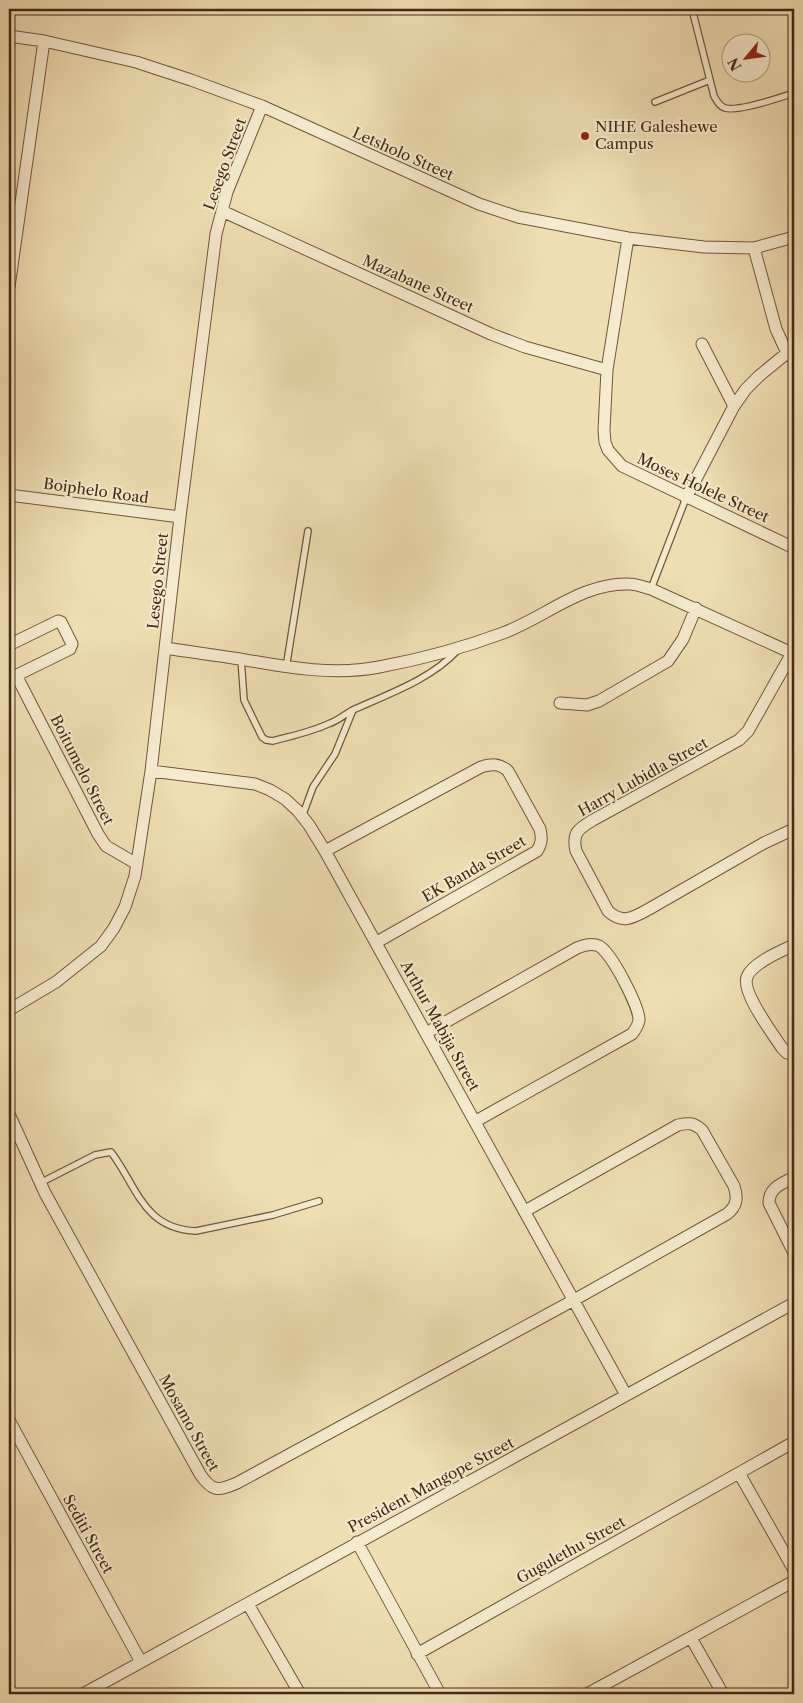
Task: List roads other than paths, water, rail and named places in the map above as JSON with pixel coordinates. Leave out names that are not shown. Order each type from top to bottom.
[{"type":"street","name":"Letsholo Street","points":[[9,36],[44,41],[136,62],[262,106],[479,204],[518,217],[628,238],[704,247],[754,248],[794,237]]},
{"type":"street","points":[[9,287],[44,41]]},
{"type":"street","name":"Lesego Street","points":[[9,1010],[56,982],[101,946],[114,928],[125,906],[137,864],[151,771],[180,517],[216,234],[227,192],[262,106]]},
{"type":"street","name":"Mazabane Street","points":[[222,211],[508,341],[607,370]]},
{"type":"street","name":"Moses Holele Street","points":[[628,238],[607,370],[604,430],[608,450],[622,466],[794,548]]},
{"type":"street","points":[[686,498],[734,406],[746,389],[759,376],[790,356],[776,329],[754,248]]},
{"type":"street","points":[[702,344],[734,406]]},
{"type":"street","name":"Boiphelo Road","points":[[9,494],[180,517]]},
{"type":"street","points":[[165,648],[241,659],[286,668],[324,670],[378,668],[460,648],[506,632],[560,604],[607,586],[630,584],[651,588],[793,654]]},
{"type":"street","points":[[560,703],[587,705],[599,701],[668,661],[683,639],[696,608]]},
{"type":"street","name":"Boitumelo Street","points":[[9,645],[58,621],[60,622],[72,644],[70,649],[12,677],[106,846],[137,864]]},
{"type":"street","name":"Harry Lubidla Street","points":[[793,654],[748,731],[740,740],[593,820],[576,833],[574,841],[576,851],[608,912],[614,917],[623,920],[649,909],[764,843],[794,830]]},
{"type":"street","name":"EK Banda Street","points":[[325,851],[481,767],[495,764],[502,766],[508,771],[540,829],[542,839],[538,851],[376,942]]},
{"type":"street","name":"Arthur Mabija Street","points":[[151,771],[255,784],[285,799],[302,816],[325,851],[376,942],[626,1395]]},
{"type":"street","points":[[426,1032],[577,948],[592,944],[600,946],[608,953],[634,1000],[639,1018],[637,1028],[632,1034],[476,1122]]},
{"type":"street","points":[[794,945],[759,964],[746,977],[746,986],[751,999],[782,1048],[788,1053],[794,1054]]},
{"type":"street","name":"Mosamo Street","points":[[9,1114],[40,1183],[200,1474],[209,1486],[215,1489],[225,1488],[237,1483],[574,1300]]},
{"type":"street","points":[[525,1211],[678,1125],[689,1123],[696,1124],[702,1130],[734,1186],[737,1195],[735,1205],[727,1214],[574,1300]]},
{"type":"street","points":[[794,1177],[773,1189],[769,1195],[769,1203],[794,1253]]},
{"type":"street","name":"President Mangope Street","points":[[83,1694],[794,1303]]},
{"type":"street","name":"Sediti Street","points":[[9,1420],[141,1662]]},
{"type":"street","name":"Gugulethu Street","points":[[417,1654],[794,1442]]},
{"type":"street","points":[[739,1473],[794,1570]]},
{"type":"street","points":[[357,1542],[440,1694]]},
{"type":"street","points":[[587,1694],[602,1691],[691,1638],[794,1581]]},
{"type":"street","points":[[248,1604],[300,1694]]},
{"type":"street","points":[[691,1638],[723,1694]]},
{"type":"lane","points":[[692,9],[714,96],[718,103],[723,107],[731,109],[745,107],[794,93]]},
{"type":"lane","points":[[655,102],[710,80]]},
{"type":"lane","points":[[651,588],[686,498]]},
{"type":"lane","points":[[286,668],[308,531]]},
{"type":"lane","points":[[241,659],[244,700],[262,737],[273,741],[329,724],[353,710],[388,695],[435,670],[460,648]]},
{"type":"lane","points":[[302,816],[313,787],[334,754],[353,710]]},
{"type":"lane","points":[[40,1183],[95,1155],[110,1152],[145,1207],[164,1222],[176,1228],[196,1231],[273,1215],[319,1200]]},
{"type":"place","name":"NIHE Galeshewe Campus","points":[[585,136]]}]
